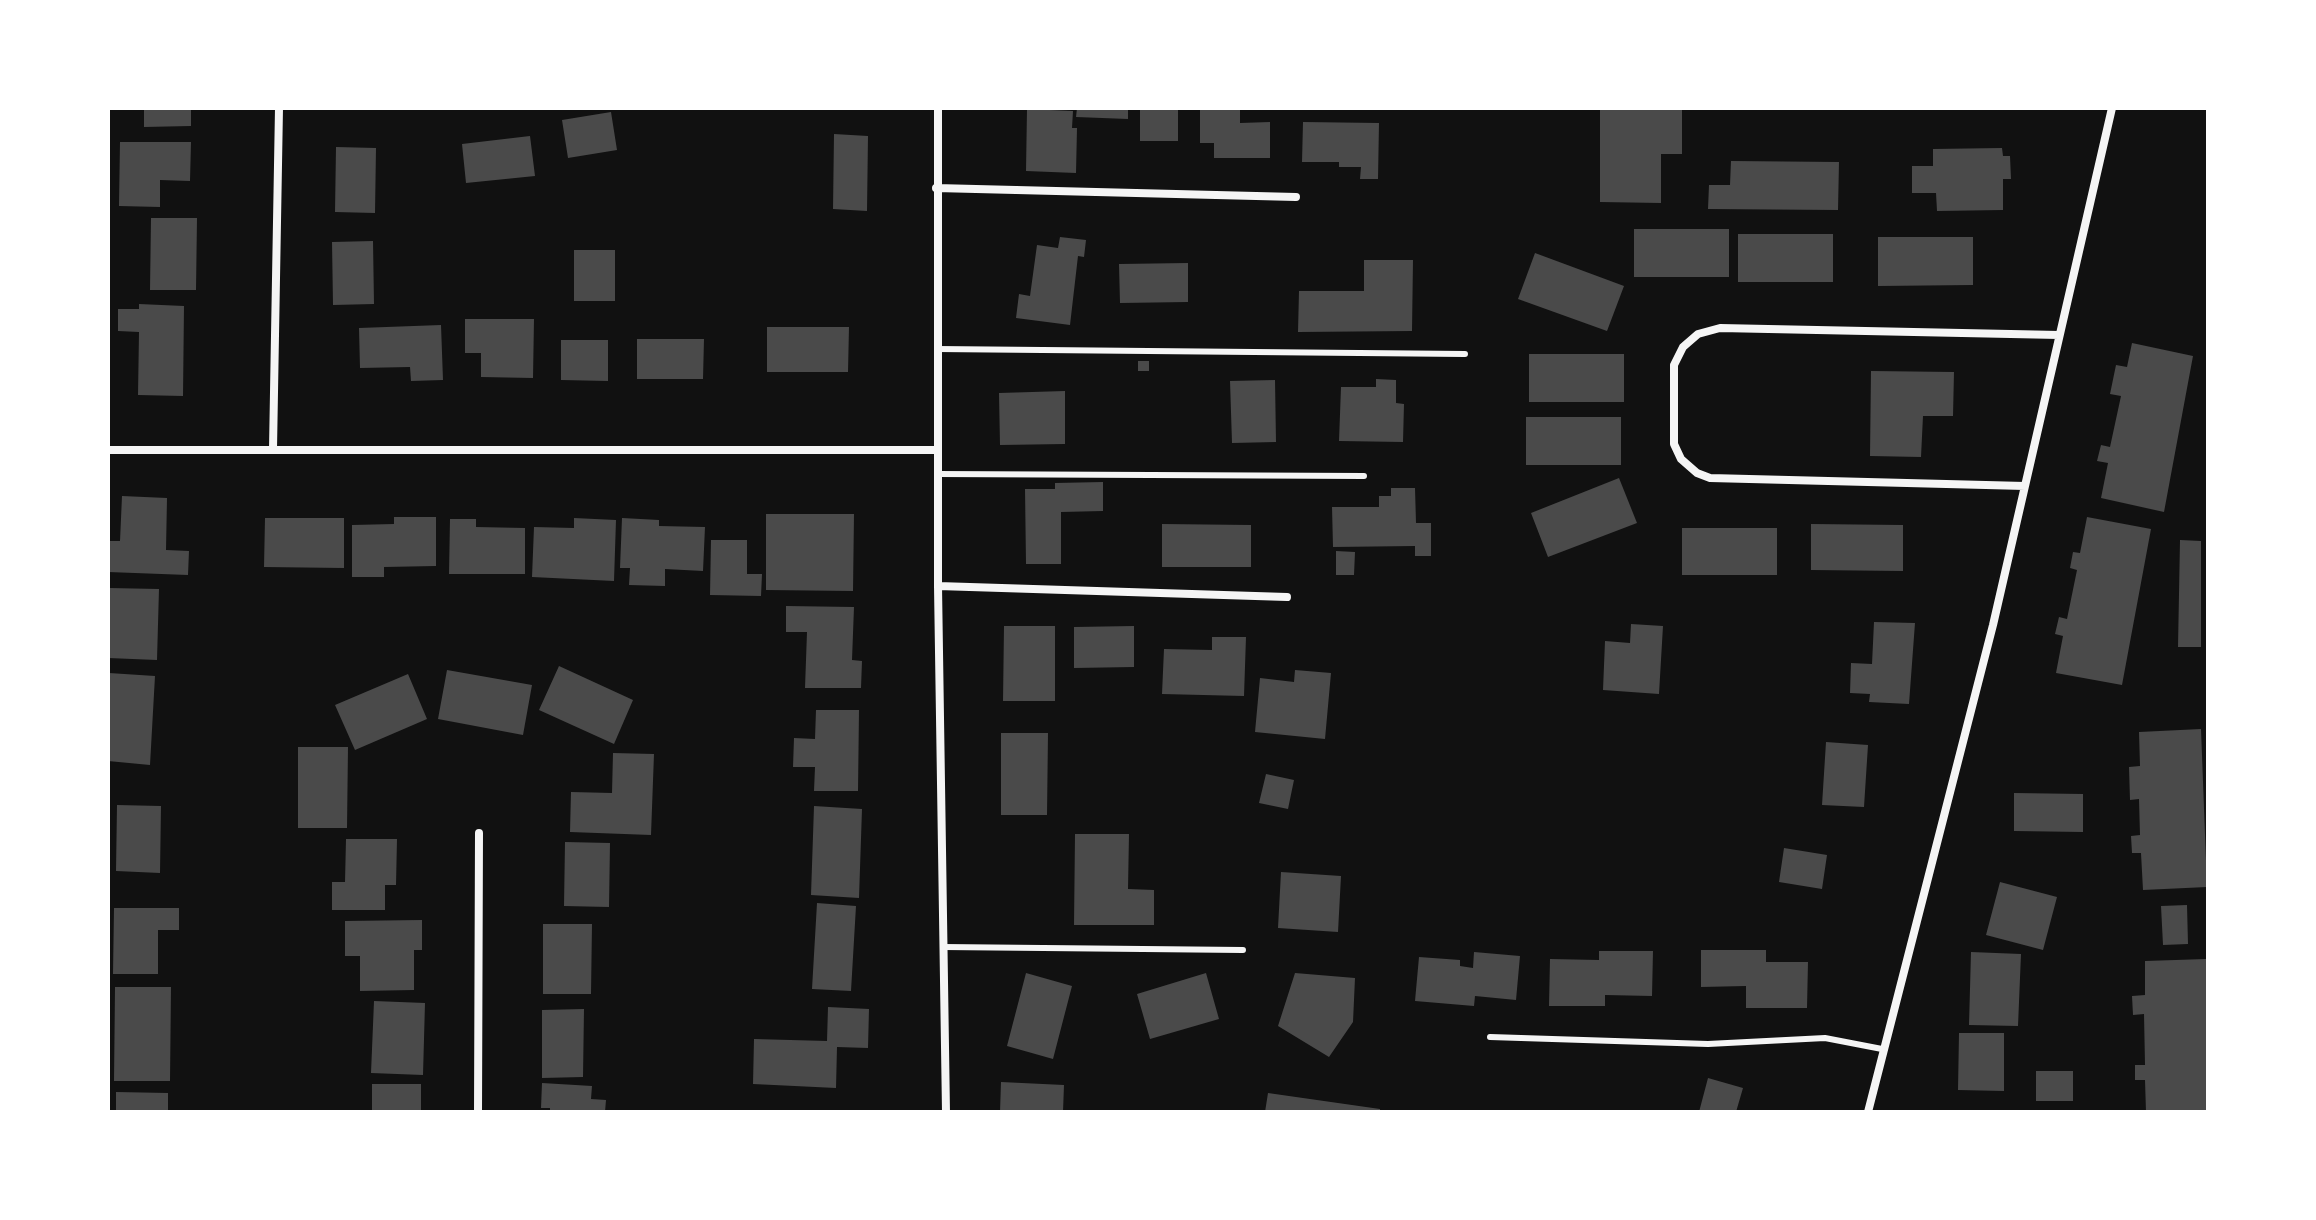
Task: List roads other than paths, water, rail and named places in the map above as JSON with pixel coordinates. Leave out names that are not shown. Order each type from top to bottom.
[{"type":"street","points":[[273,449],[279,108]]},
{"type":"street","points":[[938,108],[937,474],[946,1112]]},
{"type":"street","points":[[1868,1112],[1993,625],[2112,108]]},
{"type":"street","points":[[936,188],[1296,197]]},
{"type":"street","points":[[2025,486],[1710,478],[1697,473],[1681,459],[1674,444],[1674,365],[1683,347],[1698,334],[1720,328],[2059,335]]},
{"type":"street","points":[[108,450],[937,450]]},
{"type":"street","points":[[938,586],[1287,597]]},
{"type":"street","points":[[478,1112],[479,833]]},
{"type":"lane","points":[[937,349],[1465,354]]},
{"type":"lane","points":[[937,474],[1364,476]]},
{"type":"lane","points":[[943,947],[1243,950]]},
{"type":"lane","points":[[1490,1037],[1708,1044],[1825,1038],[1882,1049]]}]
